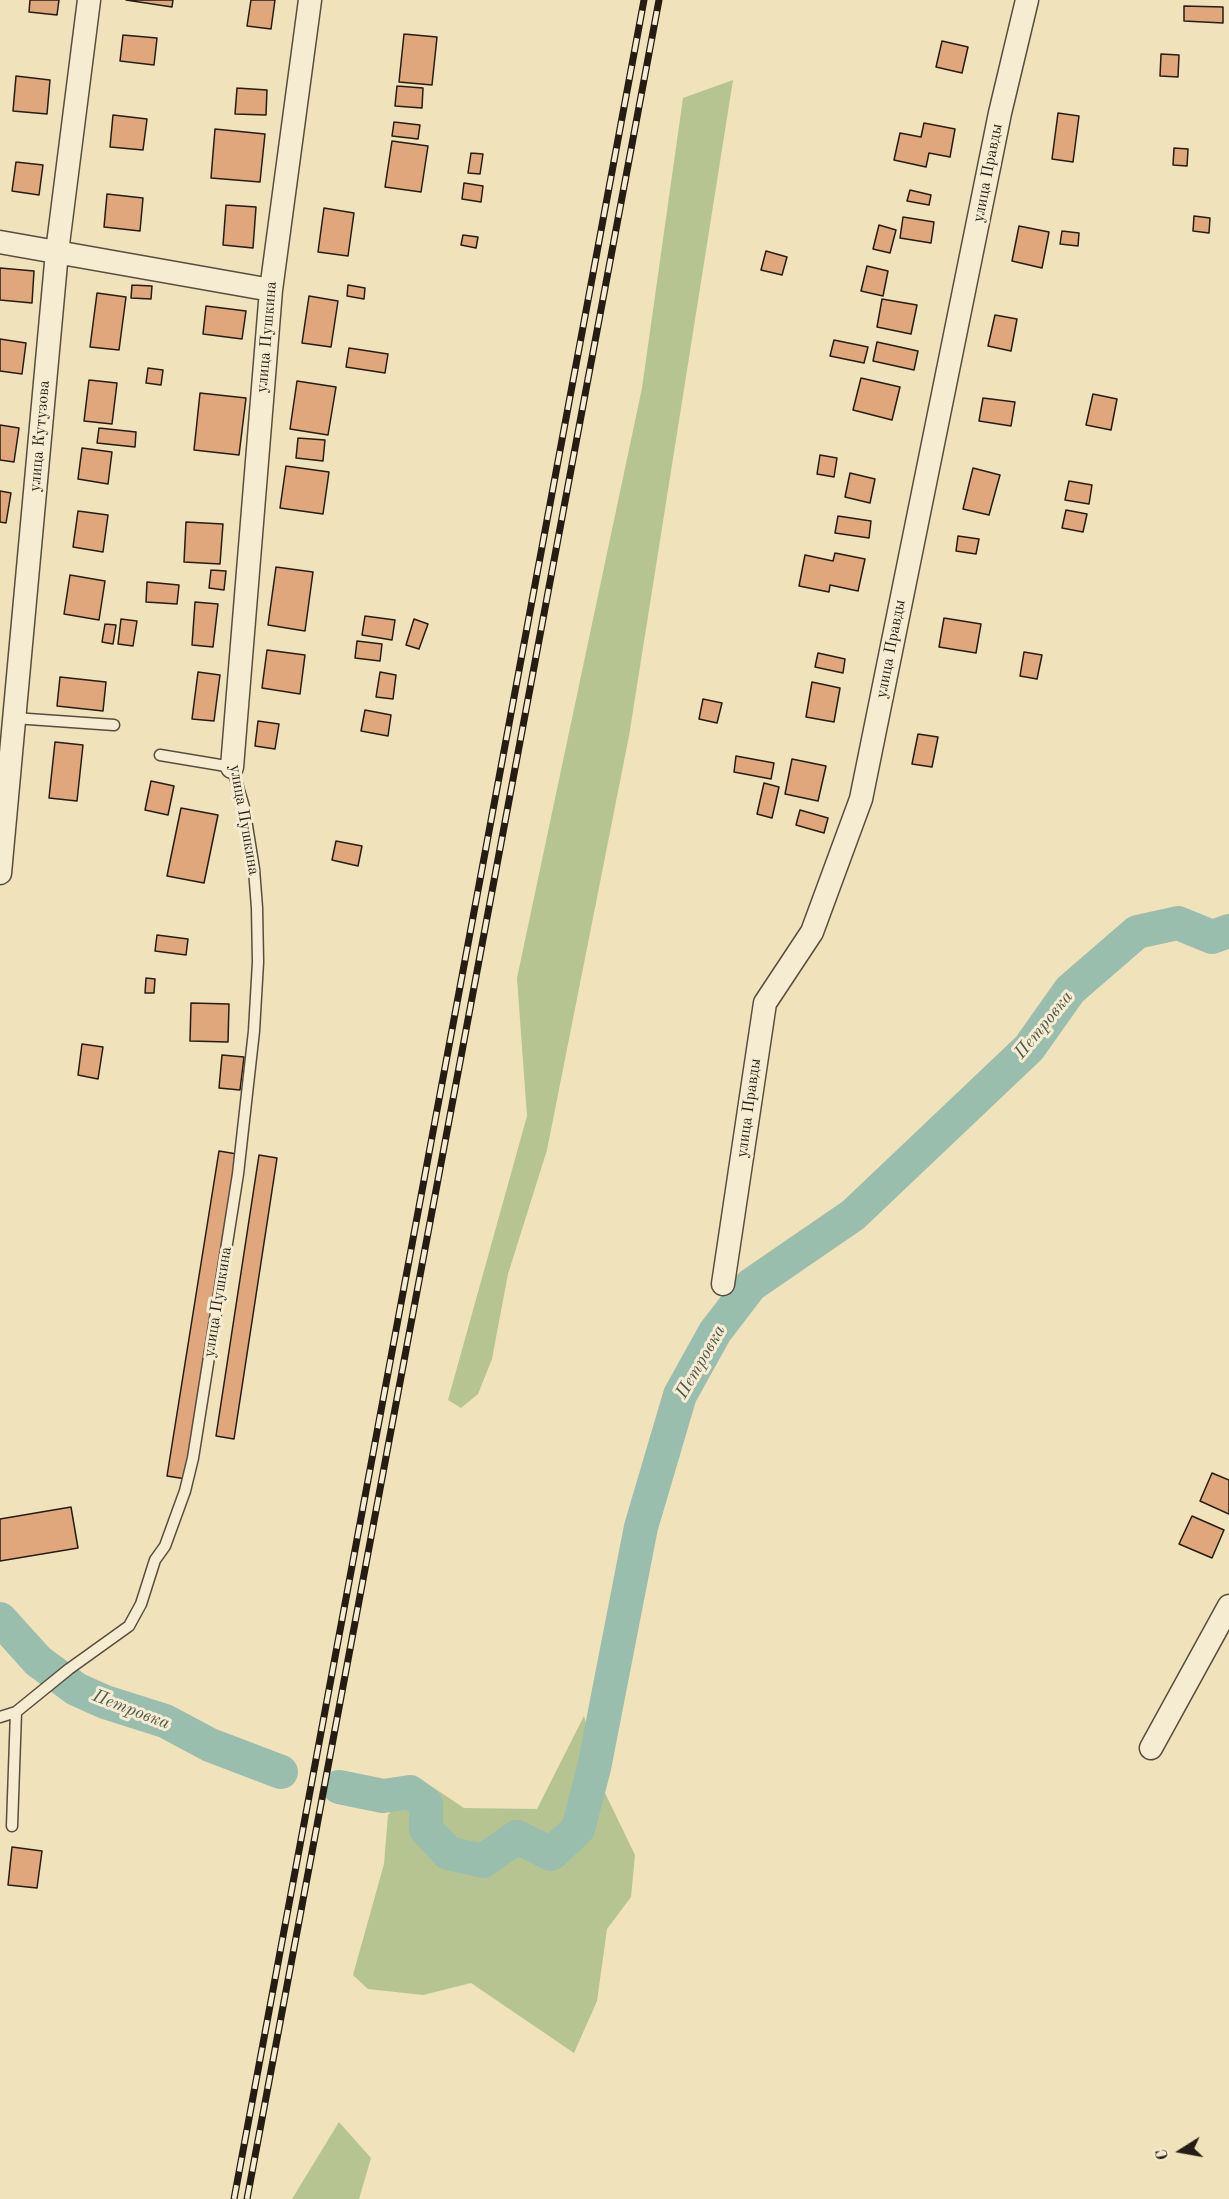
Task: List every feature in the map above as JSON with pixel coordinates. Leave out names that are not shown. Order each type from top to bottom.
[{"type":"street","name":"улица Кутузова","points":[[0,873],[7,717],[57,252],[89,0]]},
{"type":"street","name":"улица Пушкина","points":[[232,767],[271,290],[310,0]]},
{"type":"street","name":"улица Правды","points":[[723,1284],[765,1003],[812,932],[861,799],[1000,113],[1027,0]]},
{"type":"street","points":[[0,242],[271,290]]},
{"type":"street","points":[[1151,1748],[1229,1606]]},
{"type":"lane","points":[[7,717],[114,725]]},
{"type":"lane","points":[[160,755],[232,767]]},
{"type":"lane","name":"улица Пушкина","points":[[16,1712],[69,1669],[129,1626],[141,1604],[154,1560],[165,1546],[193,1458],[238,1174],[254,1031],[258,962],[254,869],[244,807],[232,767]]},
{"type":"lane","points":[[0,1717],[16,1712],[12,1826]]},
{"type":"green space","points":[[733,80],[629,736],[547,1150],[508,1274],[492,1359],[478,1394],[461,1408],[448,1400],[527,1116],[517,978],[642,388],[683,98]]},
{"type":"green space","points":[[584,1716],[605,1793],[635,1855],[631,1897],[607,1929],[597,2001],[574,2053],[471,1983],[423,1995],[368,1989],[353,1975],[384,1864],[388,1815],[419,1778],[464,1808],[537,1809]]},
{"type":"green space","points":[[339,2122],[371,2158],[359,2199],[292,2199]]},
{"type":"building","points":[[30,0],[59,0],[57,15],[29,12]]},
{"type":"building","points":[[126,0],[173,0],[172,7]]},
{"type":"building","points":[[251,0],[275,0],[271,29],[247,26]]},
{"type":"building","points":[[1184,6],[1223,7],[1223,23],[1184,21]]},
{"type":"building","points":[[404,34],[437,37],[432,85],[399,82]]},
{"type":"building","points":[[123,35],[157,38],[154,65],[120,61]]},
{"type":"building","points":[[942,41],[968,47],[962,73],[936,67]]},
{"type":"building","points":[[1161,54],[1179,55],[1178,77],[1160,76]]},
{"type":"building","points":[[16,76],[50,80],[47,114],[13,111]]},
{"type":"building","points":[[397,86],[423,88],[422,108],[395,106]]},
{"type":"building","points":[[237,88],[267,90],[266,115],[235,114]]},
{"type":"building","points":[[1058,113],[1079,116],[1073,162],[1052,159]]},
{"type":"building","points":[[113,115],[147,119],[143,150],[110,147]]},
{"type":"building","points":[[394,122],[420,125],[418,139],[392,136]]},
{"type":"building","points":[[924,123],[955,129],[950,157],[929,153],[926,167],[894,160],[900,133],[921,137]]},
{"type":"building","points":[[215,129],[265,134],[260,182],[211,178]]},
{"type":"building","points":[[392,141],[428,146],[421,192],[385,187]]},
{"type":"building","points":[[1174,148],[1188,149],[1187,166],[1173,165]]},
{"type":"building","points":[[471,153],[483,154],[480,174],[468,173]]},
{"type":"building","points":[[16,162],[43,165],[39,195],[12,191]]},
{"type":"building","points":[[464,183],[483,186],[481,202],[462,199]]},
{"type":"building","points":[[910,190],[931,195],[929,205],[907,201]]},
{"type":"building","points":[[107,194],[143,198],[140,231],[104,227]]},
{"type":"building","points":[[226,205],[256,207],[253,248],[223,245]]},
{"type":"building","points":[[324,208],[354,213],[348,256],[318,252]]},
{"type":"building","points":[[1194,216],[1210,218],[1209,233],[1193,231]]},
{"type":"building","points":[[903,217],[934,222],[931,243],[900,238]]},
{"type":"building","points":[[879,225],[896,230],[890,253],[873,249]]},
{"type":"building","points":[[1019,226],[1049,232],[1042,268],[1012,261]]},
{"type":"building","points":[[1062,231],[1079,233],[1078,246],[1060,244]]},
{"type":"building","points":[[463,235],[478,237],[476,248],[461,245]]},
{"type":"building","points":[[766,251],[787,257],[782,275],[761,270]]},
{"type":"building","points":[[867,266],[888,271],[883,296],[861,291]]},
{"type":"building","points":[[0,268],[34,271],[32,303],[0,300]]},
{"type":"building","points":[[132,285],[152,286],[151,299],[131,298]]},
{"type":"building","points":[[348,285],[365,288],[364,299],[347,296]]},
{"type":"building","points":[[97,293],[126,297],[119,350],[90,347]]},
{"type":"building","points":[[309,296],[338,301],[331,347],[302,343]]},
{"type":"building","points":[[882,299],[917,305],[911,334],[877,327]]},
{"type":"building","points":[[206,306],[246,311],[242,339],[203,334]]},
{"type":"building","points":[[995,315],[1017,319],[1011,351],[988,346]]},
{"type":"building","points":[[0,339],[26,343],[22,374],[0,371]]},
{"type":"building","points":[[834,340],[868,347],[864,363],[830,356]]},
{"type":"building","points":[[877,342],[918,351],[914,370],[873,361]]},
{"type":"building","points":[[349,348],[388,354],[385,373],[346,367]]},
{"type":"building","points":[[148,368],[163,370],[161,385],[146,383]]},
{"type":"building","points":[[861,378],[900,387],[892,420],[853,410]]},
{"type":"building","points":[[89,380],[117,383],[112,424],[84,421]]},
{"type":"building","points":[[297,381],[336,387],[328,435],[290,429]]},
{"type":"building","points":[[200,393],[246,398],[239,455],[194,450]]},
{"type":"building","points":[[1093,394],[1117,399],[1111,430],[1086,425]]},
{"type":"building","points":[[983,398],[1015,402],[1011,426],[979,421]]},
{"type":"building","points":[[0,425],[19,428],[14,462],[0,460]]},
{"type":"building","points":[[99,428],[136,432],[135,447],[97,443]]},
{"type":"building","points":[[298,438],[325,440],[323,461],[296,458]]},
{"type":"building","points":[[82,448],[112,452],[108,484],[78,479]]},
{"type":"building","points":[[820,455],[837,458],[834,477],[817,474]]},
{"type":"building","points":[[286,466],[329,472],[323,514],[280,508]]},
{"type":"building","points":[[973,468],[1000,475],[989,515],[963,509]]},
{"type":"building","points":[[850,473],[875,479],[870,503],[845,497]]},
{"type":"building","points":[[1069,481],[1092,485],[1089,504],[1065,500]]},
{"type":"building","points":[[0,491],[11,493],[6,523],[0,522]]},
{"type":"building","points":[[1066,510],[1087,514],[1083,532],[1062,528]]},
{"type":"building","points":[[78,511],[108,515],[103,552],[73,547]]},
{"type":"building","points":[[838,516],[871,521],[869,538],[835,533]]},
{"type":"building","points":[[186,522],[223,524],[220,564],[184,562]]},
{"type":"building","points":[[958,536],[979,539],[976,554],[956,551]]},
{"type":"building","points":[[835,553],[865,559],[858,591],[830,585],[829,592],[799,586],[805,555],[833,561]]},
{"type":"building","points":[[276,567],[313,572],[305,631],[268,625]]},
{"type":"building","points":[[211,570],[226,571],[224,590],[209,588]]},
{"type":"building","points":[[70,575],[105,581],[99,620],[64,614]]},
{"type":"building","points":[[147,582],[179,585],[177,604],[146,602]]},
{"type":"building","points":[[195,602],[218,604],[213,647],[192,645]]},
{"type":"building","points":[[365,616],[395,620],[392,640],[362,635]]},
{"type":"building","points":[[944,618],[981,624],[976,653],[939,647]]},
{"type":"building","points":[[121,619],[137,621],[133,646],[118,644]]},
{"type":"building","points":[[414,619],[428,624],[419,649],[406,645]]},
{"type":"building","points":[[105,624],[116,625],[113,644],[102,642]]},
{"type":"building","points":[[357,641],[382,644],[380,661],[355,658]]},
{"type":"building","points":[[267,650],[305,655],[300,694],[262,688]]},
{"type":"building","points":[[1024,652],[1042,655],[1037,679],[1020,676]]},
{"type":"building","points":[[818,653],[845,659],[843,673],[815,667]]},
{"type":"building","points":[[198,672],[220,675],[214,721],[192,719]]},
{"type":"building","points":[[380,672],[396,675],[393,699],[376,697]]},
{"type":"building","points":[[60,677],[106,682],[103,711],[57,706]]},
{"type":"building","points":[[812,682],[840,688],[834,722],[806,717]]},
{"type":"building","points":[[703,699],[722,703],[717,723],[699,719]]},
{"type":"building","points":[[365,710],[391,715],[388,736],[361,731]]},
{"type":"building","points":[[258,721],[279,724],[275,749],[255,746]]},
{"type":"building","points":[[918,734],[938,737],[932,767],[912,764]]},
{"type":"building","points":[[55,742],[83,745],[77,801],[49,798]]},
{"type":"building","points":[[736,756],[774,763],[771,779],[734,772]]},
{"type":"building","points":[[792,759],[826,766],[818,801],[785,794]]},
{"type":"building","points":[[151,781],[174,786],[168,815],[145,810]]},
{"type":"building","points":[[764,783],[779,787],[772,818],[757,814]]},
{"type":"building","points":[[181,808],[218,815],[204,883],[167,876]]},
{"type":"building","points":[[800,810],[828,818],[824,833],[796,825]]},
{"type":"building","points":[[336,841],[362,846],[358,866],[332,860]]},
{"type":"building","points":[[157,935],[188,939],[186,955],[155,951]]},
{"type":"building","points":[[146,978],[155,979],[154,993],[145,993]]},
{"type":"building","points":[[191,1003],[229,1004],[228,1042],[190,1041]]},
{"type":"building","points":[[82,1044],[103,1047],[98,1079],[78,1075]]},
{"type":"building","points":[[222,1055],[244,1057],[240,1090],[219,1088]]},
{"type":"building","points":[[219,1151],[237,1154],[186,1479],[167,1476]]},
{"type":"building","points":[[259,1155],[277,1158],[234,1439],[216,1436]]},
{"type":"building","points":[[1212,1473],[1229,1480],[1229,1514],[1200,1501]]},
{"type":"building","points":[[71,1507],[78,1548],[0,1561],[0,1519]]},
{"type":"building","points":[[1192,1516],[1224,1530],[1212,1558],[1179,1544]]},
{"type":"building","points":[[12,1847],[42,1851],[37,1888],[8,1885]]},
{"type":"waterway","name":"Петровка","points":[[339,1787],[383,1796],[410,1792],[426,1804],[426,1829],[448,1853],[483,1861],[517,1837],[551,1854],[578,1829],[594,1768],[641,1527],[680,1395],[715,1332],[751,1285],[853,1215],[1029,1048],[1070,990],[1137,932],[1178,923],[1212,937],[1229,931]]},
{"type":"waterway","name":"Петровка","points":[[0,1619],[38,1661],[76,1689],[105,1702],[165,1721],[210,1745],[281,1772]]},
{"type":"railway","points":[[234,2199],[644,0]]},
{"type":"railway","points":[[247,2199],[659,0]]}]
